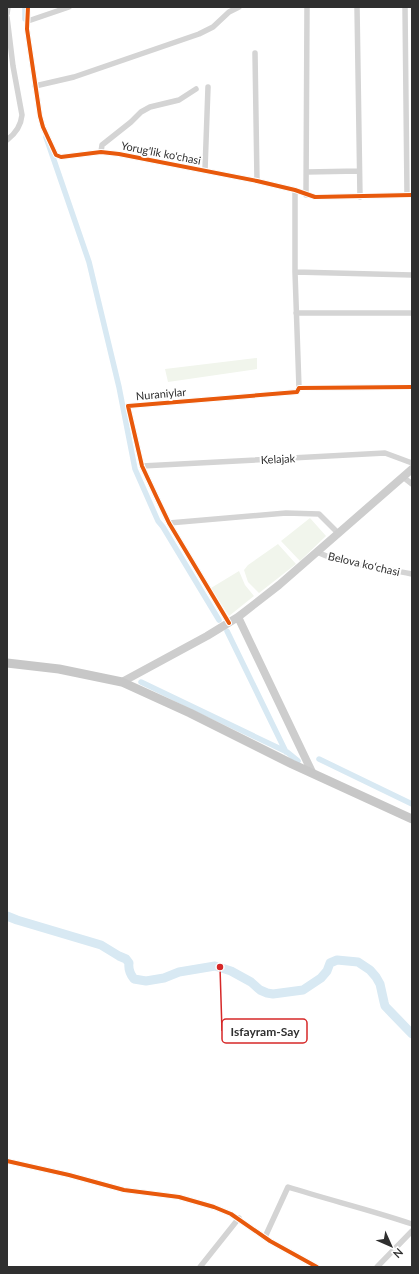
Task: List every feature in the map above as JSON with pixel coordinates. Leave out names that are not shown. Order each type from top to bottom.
[{"type":"main road","points":[[122,682],[229,624],[279,585],[412,469]]},
{"type":"main road","points":[[238,617],[312,772]]},
{"type":"main road","points":[[7,663],[59,669],[122,682],[412,818]]},
{"type":"street","points":[[7,14],[8,7]]},
{"type":"street","name":"Yorug'lik ko'chasi","points":[[28,7],[27,28],[35,86],[43,128],[56,155],[61,157],[101,152],[120,154],[257,181],[315,197],[410,195]]},
{"type":"street","points":[[28,21],[69,7]]},
{"type":"street","points":[[35,86],[81,74],[199,34],[213,27],[229,12],[239,7]]},
{"type":"street","points":[[306,195],[307,7]]},
{"type":"street","points":[[356,7],[360,196]]},
{"type":"street","points":[[405,7],[410,195]]},
{"type":"street","points":[[7,17],[10,66],[22,115],[20,125],[14,134],[7,140]]},
{"type":"street","points":[[255,53],[257,181]]},
{"type":"street","points":[[205,170],[208,87]]},
{"type":"street","points":[[101,152],[102,145],[141,112],[150,107],[179,100],[196,89]]},
{"type":"street","points":[[7,132],[14,134]]},
{"type":"street","points":[[306,172],[359,171]]},
{"type":"street","points":[[294,190],[299,388]]},
{"type":"street","points":[[295,272],[412,275]]},
{"type":"street","points":[[296,313],[412,313]]},
{"type":"street","name":"Nuraniylar","points":[[229,624],[169,523],[142,466],[128,406],[297,392],[299,388],[412,387]]},
{"type":"street","name":"Kelajak","points":[[142,466],[385,453],[412,463]]},
{"type":"street","points":[[402,477],[412,484]]},
{"type":"street","points":[[169,523],[286,513],[319,514],[338,533]]},
{"type":"street","name":"Belova koʻchasi","points":[[317,552],[331,558],[374,568],[412,574]]},
{"type":"street","points":[[7,1161],[69,1175],[124,1190],[179,1197],[214,1207],[239,1218],[270,1241],[317,1267]]},
{"type":"street","points":[[264,1237],[288,1187],[326,1199],[360,1207],[412,1224]]},
{"type":"street","points":[[200,1267],[239,1218]]},
{"type":"street","points":[[377,1267],[412,1231]]},
{"type":"shaded area","points":[[257,358],[257,369],[168,382],[165,369]]},
{"type":"shaded area","points":[[310,518],[326,536],[300,561],[281,541]]},
{"type":"shaded area","points":[[278,544],[296,564],[259,593],[248,582],[244,570],[248,565]]},
{"type":"shaded area","points":[[239,571],[245,585],[254,596],[229,616],[211,588]]},
{"type":"waterway","points":[[25,7],[25,19]]},
{"type":"waterway","points":[[46,137],[89,262],[119,387],[135,469],[158,521],[219,620]]},
{"type":"waterway","points":[[227,631],[286,752]]},
{"type":"waterway","points":[[141,682],[287,752],[298,761]]},
{"type":"waterway","points":[[319,759],[412,804]]},
{"type":"waterway","points":[[7,916],[101,945],[126,959],[129,963],[130,972],[134,979],[146,981],[164,978],[179,972],[215,966],[231,971],[251,982],[260,990],[273,994],[303,990],[321,978],[327,971],[330,963],[337,960],[358,962],[370,970],[376,977],[380,984],[385,1006],[412,1034]]},
{"type":"cycle path","points":[[28,7],[27,29],[40,116],[43,127],[56,155],[61,157],[101,152],[119,154],[257,181],[295,190],[315,197],[412,195]]},
{"type":"cycle path","points":[[229,623],[169,523],[142,466],[128,406],[297,392],[299,388],[412,387]]},
{"type":"cycle path","points":[[7,1161],[69,1175],[124,1190],[179,1197],[214,1207],[231,1214],[270,1241],[317,1267]]},
{"type":"place","name":"Isfayram-Say","points":[[220,967]]}]
